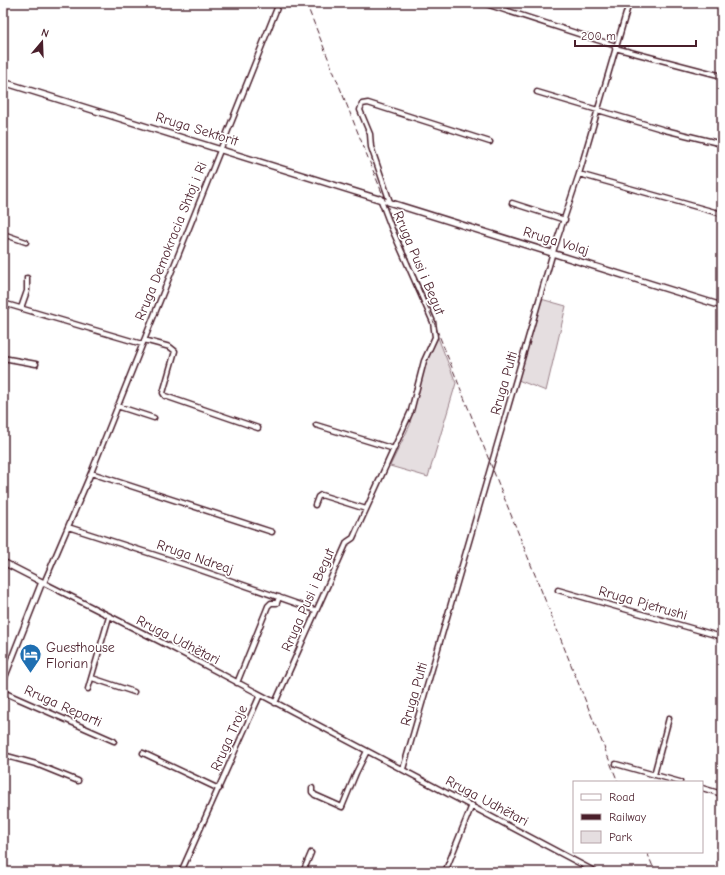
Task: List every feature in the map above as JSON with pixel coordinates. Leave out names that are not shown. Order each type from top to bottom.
[{"type":"street","name":"Rruga Demokracia Shtoj i Ri","points":[[43,583],[91,472],[279,3]]},
{"type":"street","points":[[483,3],[615,47],[722,76]]},
{"type":"street","name":"Rruga Pulti","points":[[403,769],[553,252],[565,220],[629,3]]},
{"type":"street","name":"Rruga Sektorit","points":[[3,82],[382,199]]},
{"type":"street","points":[[537,92],[722,144]]},
{"type":"street","points":[[390,202],[371,147],[370,134],[360,110],[362,104],[368,103],[490,142]]},
{"type":"street","points":[[579,174],[722,214]]},
{"type":"street","name":"Rruga Volaj","points":[[382,199],[722,306]]},
{"type":"street","name":"Rruga Pusi i Begut","points":[[275,703],[315,610],[347,542],[353,538],[411,411],[424,361],[435,337],[433,322],[391,227],[382,199]]},
{"type":"street","points":[[512,202],[565,220]]},
{"type":"street","points":[[3,234],[26,242]]},
{"type":"street","points":[[21,308],[27,291],[27,278]]},
{"type":"street","points":[[3,303],[143,342]]},
{"type":"street","name":"Rruga Demokracia Shtoj i Ri","points":[[143,342],[170,348],[175,351],[163,393],[165,396],[258,428]]},
{"type":"street","points":[[3,358],[36,364]]},
{"type":"street","points":[[117,406],[154,418]]},
{"type":"street","points":[[316,425],[394,449]]},
{"type":"street","points":[[91,472],[272,532]]},
{"type":"street","points":[[315,505],[318,497],[321,495],[366,509]]},
{"type":"street","name":"Rruga Ndreaj","points":[[68,527],[315,610]]},
{"type":"street","points":[[3,562],[43,583],[3,681]]},
{"type":"street","name":"Rruga Udhëtari","points":[[43,583],[161,642],[260,696],[472,805],[596,872]]},
{"type":"street","name":"Rruga Pjetrushi","points":[[558,590],[722,637]]},
{"type":"street","points":[[237,683],[268,606],[271,603],[277,603],[279,597]]},
{"type":"street","points":[[88,689],[108,616]]},
{"type":"street","points":[[92,678],[134,692]]},
{"type":"street","name":"Rruga Reparti","points":[[3,692],[114,741]]},
{"type":"street","name":"Rruga Troje","points":[[181,872],[260,696]]},
{"type":"street","points":[[654,775],[669,718]]},
{"type":"street","points":[[312,788],[312,792],[315,795],[342,807],[367,751]]},
{"type":"street","name":"Rruga Troje","points":[[143,753],[219,790]]},
{"type":"street","points":[[3,755],[36,764],[78,781]]},
{"type":"street","points":[[616,764],[676,781]]},
{"type":"street","points":[[703,788],[722,794]]},
{"type":"street","points":[[444,872],[472,805]]},
{"type":"street","points":[[303,872],[311,852]]},
{"type":"green space","points":[[541,299],[566,306],[546,391],[518,380]]},
{"type":"green space","points":[[437,335],[456,383],[428,477],[390,466],[410,425],[412,409],[425,364]]},
{"type":"railway","points":[[306,3],[618,781]]},
{"type":"railway","points":[[647,853],[655,872]]},
{"type":"place","name":"Guesthouse Florian","points":[[31,674]]}]
